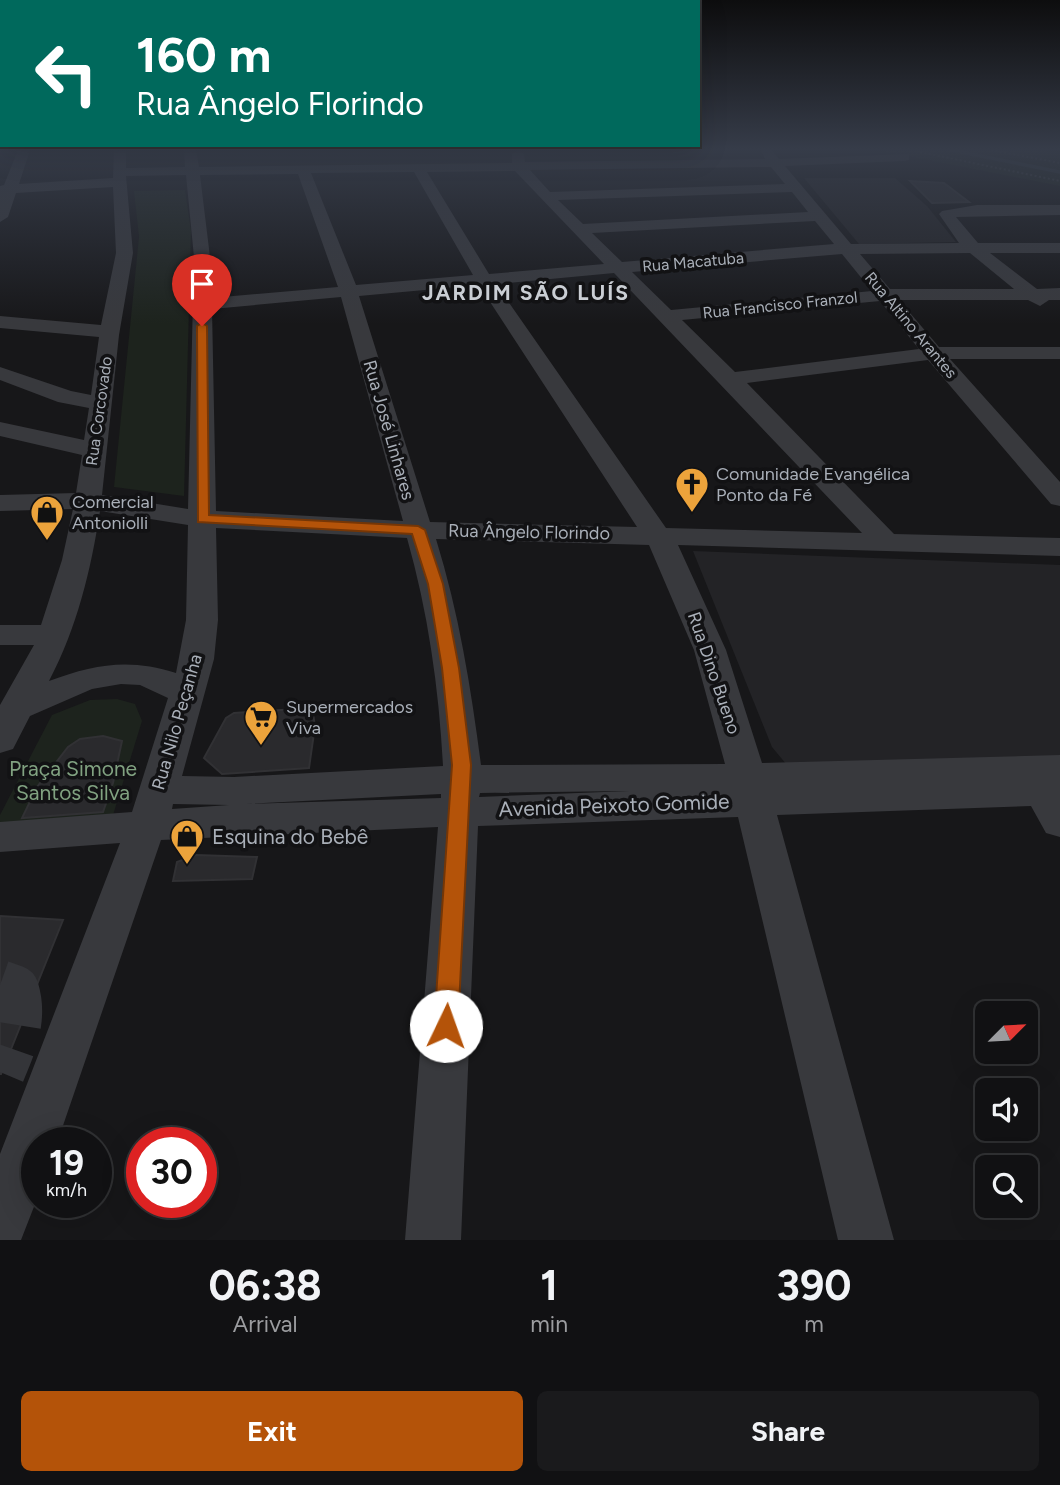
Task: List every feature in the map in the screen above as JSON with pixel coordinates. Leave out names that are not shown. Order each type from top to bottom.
[{"type":"street","name":"Rua Corcovado","points":[[0,740],[54,635],[69,590],[94,450],[109,332],[122,274],[125,240],[122,208]]},
{"type":"street","name":"Rua Nilo Peçanha","points":[[0,1224],[74,1029],[144,825],[159,790],[197,659],[202,620],[202,257],[197,208]]},
{"type":"street","name":"Rua José Linhares","points":[[318,208],[349,292],[435,584],[451,668],[460,795],[433,1240]]},
{"type":"street","name":"Rua Dino Bueno","points":[[442,208],[485,281],[670,555],[710,650],[751,788],[866,1240]]},
{"type":"street","points":[[559,208],[730,379],[888,544]]},
{"type":"street","name":"Rua Altino Arantes","points":[[814,208],[933,353],[1060,498]]},
{"type":"street","points":[[1033,294],[976,249],[957,231],[947,214],[1060,210]]},
{"type":"street","points":[[580,229],[821,216]]},
{"type":"street","name":"Rua Macatuba","points":[[202,304],[849,248],[1060,248]]},
{"type":"street","name":"Rua Francisco Franzol","points":[[668,316],[886,295],[1033,294],[1055,301]]},
{"type":"street","points":[[0,322],[109,332]]},
{"type":"street","points":[[730,379],[933,353],[1060,353]]},
{"type":"street","points":[[0,373],[66,397],[99,403]]},
{"type":"street","points":[[0,429],[94,450]]},
{"type":"street","name":"Rua Ângelo Florindo","points":[[0,503],[86,501],[202,519],[418,530],[1060,547]]},
{"type":"street","points":[[0,635],[54,635]]},
{"type":"street","points":[[15,709],[93,677],[117,672],[139,671],[164,678],[186,693]]},
{"type":"street","name":"Avenida Peixoto Gomide","points":[[159,790],[460,795],[751,788],[1050,788]]},
{"type":"street","name":"Avenida Peixoto Gomide","points":[[0,836],[88,832],[460,795]]},
{"type":"shaded area","points":[[829,208],[929,208],[956,242],[859,244]]},
{"type":"shaded area","points":[[693,551],[1060,565],[1060,760],[792,771],[772,747]]},
{"type":"green space","points":[[136,208],[188,208],[191,231],[184,496],[114,487],[139,237]]},
{"type":"green space","name":"Praça Simone Santos Silva","points":[[117,699],[135,704],[142,721],[109,828],[0,830],[0,815],[52,715],[90,700]]},
{"type":"building","name":"Supermercados Viva","points":[[312,708],[315,726],[309,768],[222,774],[204,758],[226,718],[234,713]]},
{"type":"building","points":[[103,736],[122,741],[113,783],[103,812],[22,818],[37,787],[68,747],[80,739]]},
{"type":"building","points":[[196,855],[257,857],[252,879],[173,881],[177,862]]},
{"type":"building","points":[[0,916],[63,920],[1,1074],[0,1074]]},
{"type":"tunnel","points":[[0,985],[14,990],[17,1011],[12,1042],[0,1072]]},
{"type":"place","name":"Comunidade Evangélica Ponto da Fé","points":[[692,514]]},
{"type":"place","name":"Comercial Antoniolli","points":[[47,542]]},
{"type":"place","name":"Supermercados Viva","points":[[261,747]]},
{"type":"place","name":"Esquina do Bebê","points":[[187,866]]},
{"type":"district","name":"JARDIM SÃO LUÍS","points":[[526,292]]},
{"type":"route","points":[[202,326],[202,519],[418,530],[435,584],[451,668],[462,765],[446,1026]]}]
